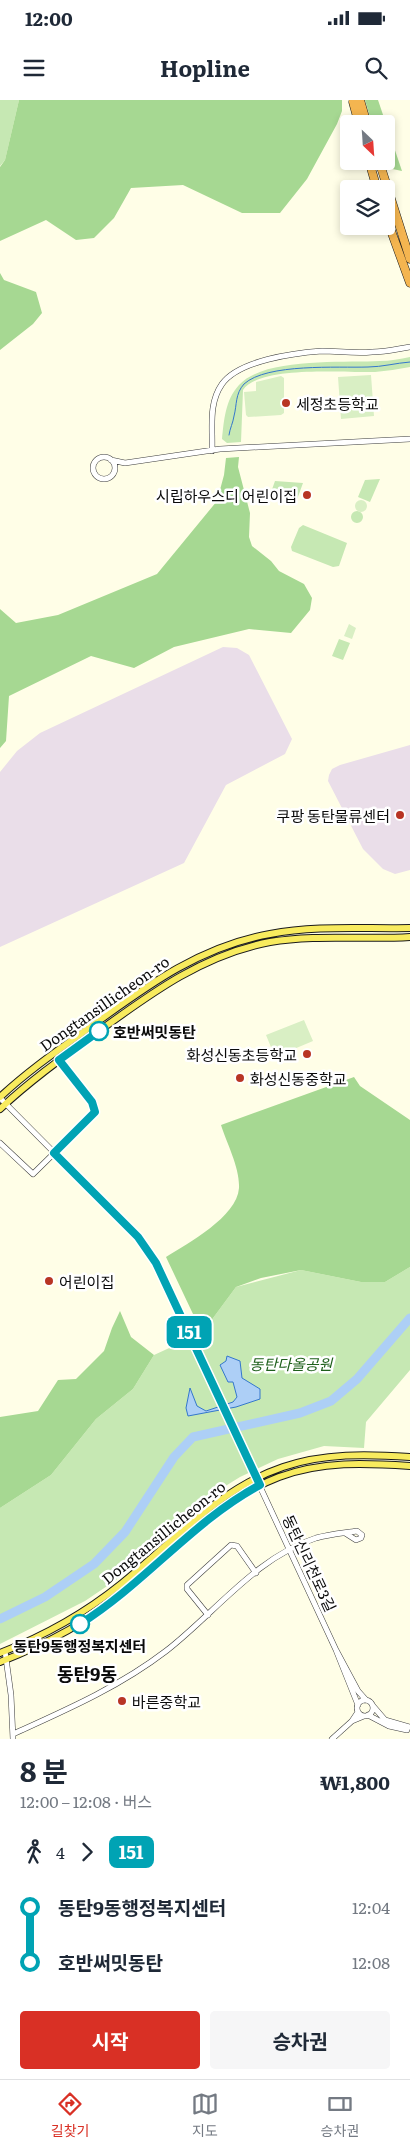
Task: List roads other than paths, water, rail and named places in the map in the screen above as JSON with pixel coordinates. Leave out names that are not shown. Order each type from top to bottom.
[{"type":"highway","points":[[356,101],[358,115]]},
{"type":"highway","points":[[356,101],[363,115]]},
{"type":"highway","points":[[382,170],[410,259]]},
{"type":"highway","points":[[393,235],[410,283]]},
{"type":"main road","name":"Dongtansillicheon-ro","points":[[0,1097],[44,1060],[146,986],[177,967],[212,950],[249,938],[295,930],[410,928]]},
{"type":"main road","name":"Dongtansillicheon-ro","points":[[0,1109],[59,1060],[166,983],[222,956],[252,946],[291,939],[410,937]]},
{"type":"main road","name":"Dongtansillicheon-ro","points":[[2,1652],[49,1630],[87,1609],[122,1583],[217,1502],[257,1477],[292,1464],[327,1457],[360,1454],[410,1457]]},
{"type":"main road","name":"Dongtansillicheon-ro","points":[[3,1661],[62,1633],[95,1614],[126,1592],[220,1511],[260,1485],[298,1471],[332,1465],[360,1463],[410,1466]]},
{"type":"street","points":[[212,451],[212,412],[216,397],[222,384],[240,369],[298,354],[324,351],[370,353],[410,347]]},
{"type":"street","points":[[125,463],[112,476],[106,478],[99,477],[93,469],[95,462],[101,457],[125,463],[212,451],[410,439]]},
{"type":"street","points":[[112,460],[115,466],[112,476]]},
{"type":"street","points":[[27,1179],[95,1112],[92,1102],[59,1060]]},
{"type":"street","name":"동탄신리천로3길","points":[[0,1097],[138,1237],[148,1251],[163,1275],[336,1650],[358,1704],[358,1712],[389,1726],[410,1728]]},
{"type":"street","points":[[0,1143],[33,1174]]},
{"type":"street","points":[[2,1652],[11,1694],[13,1737],[90,1699],[123,1680],[166,1651],[256,1573],[290,1550],[317,1538],[344,1533]]},
{"type":"street","points":[[208,1614],[187,1589],[187,1585],[231,1545],[237,1546],[256,1573]]},
{"type":"street","name":"동탄신리천로3길","points":[[336,1650],[358,1691],[366,1700],[372,1704],[385,1720],[410,1728]]},
{"type":"street","points":[[358,1704],[366,1700]]},
{"type":"street","points":[[352,1721],[372,1712],[372,1704]]},
{"type":"street","points":[[332,1739],[352,1721],[358,1712]]},
{"type":"water","points":[[227,1356],[240,1361],[242,1378],[260,1389],[260,1399],[236,1407],[188,1416],[186,1408],[190,1388],[197,1406],[206,1411],[233,1402],[237,1397],[233,1382],[228,1382],[220,1365],[226,1361]]},
{"type":"waterway","points":[[229,435],[239,392],[244,384],[255,377],[303,368],[373,367],[410,362]]},
{"type":"waterway","points":[[0,1619],[45,1597],[94,1564],[125,1532],[174,1457],[193,1437],[300,1413],[331,1401],[357,1379],[410,1318]]},
{"type":"place","name":"세정초등학교","points":[[286,403]]},
{"type":"place","name":"시립하우스디 어린이집","points":[[307,495]]},
{"type":"place","name":"쿠팡 동탄물류센터","points":[[400,815]]},
{"type":"place","name":"호반써밋동탄","points":[[99,1031]]},
{"type":"place","name":"화성신동초등학교","points":[[307,1054]]},
{"type":"place","name":"화성신동중학교","points":[[240,1078]]},
{"type":"place","name":"어린이집","points":[[49,1281]]},
{"type":"place","name":"동탄9동행정복지센터","points":[[80,1624]]},
{"type":"place","name":"바른중학교","points":[[122,1701]]},
{"type":"district","name":"동탄9동","points":[[87,1673]]},
{"type":"park label","name":"동탄다올공원","points":[[291,1363]]}]
